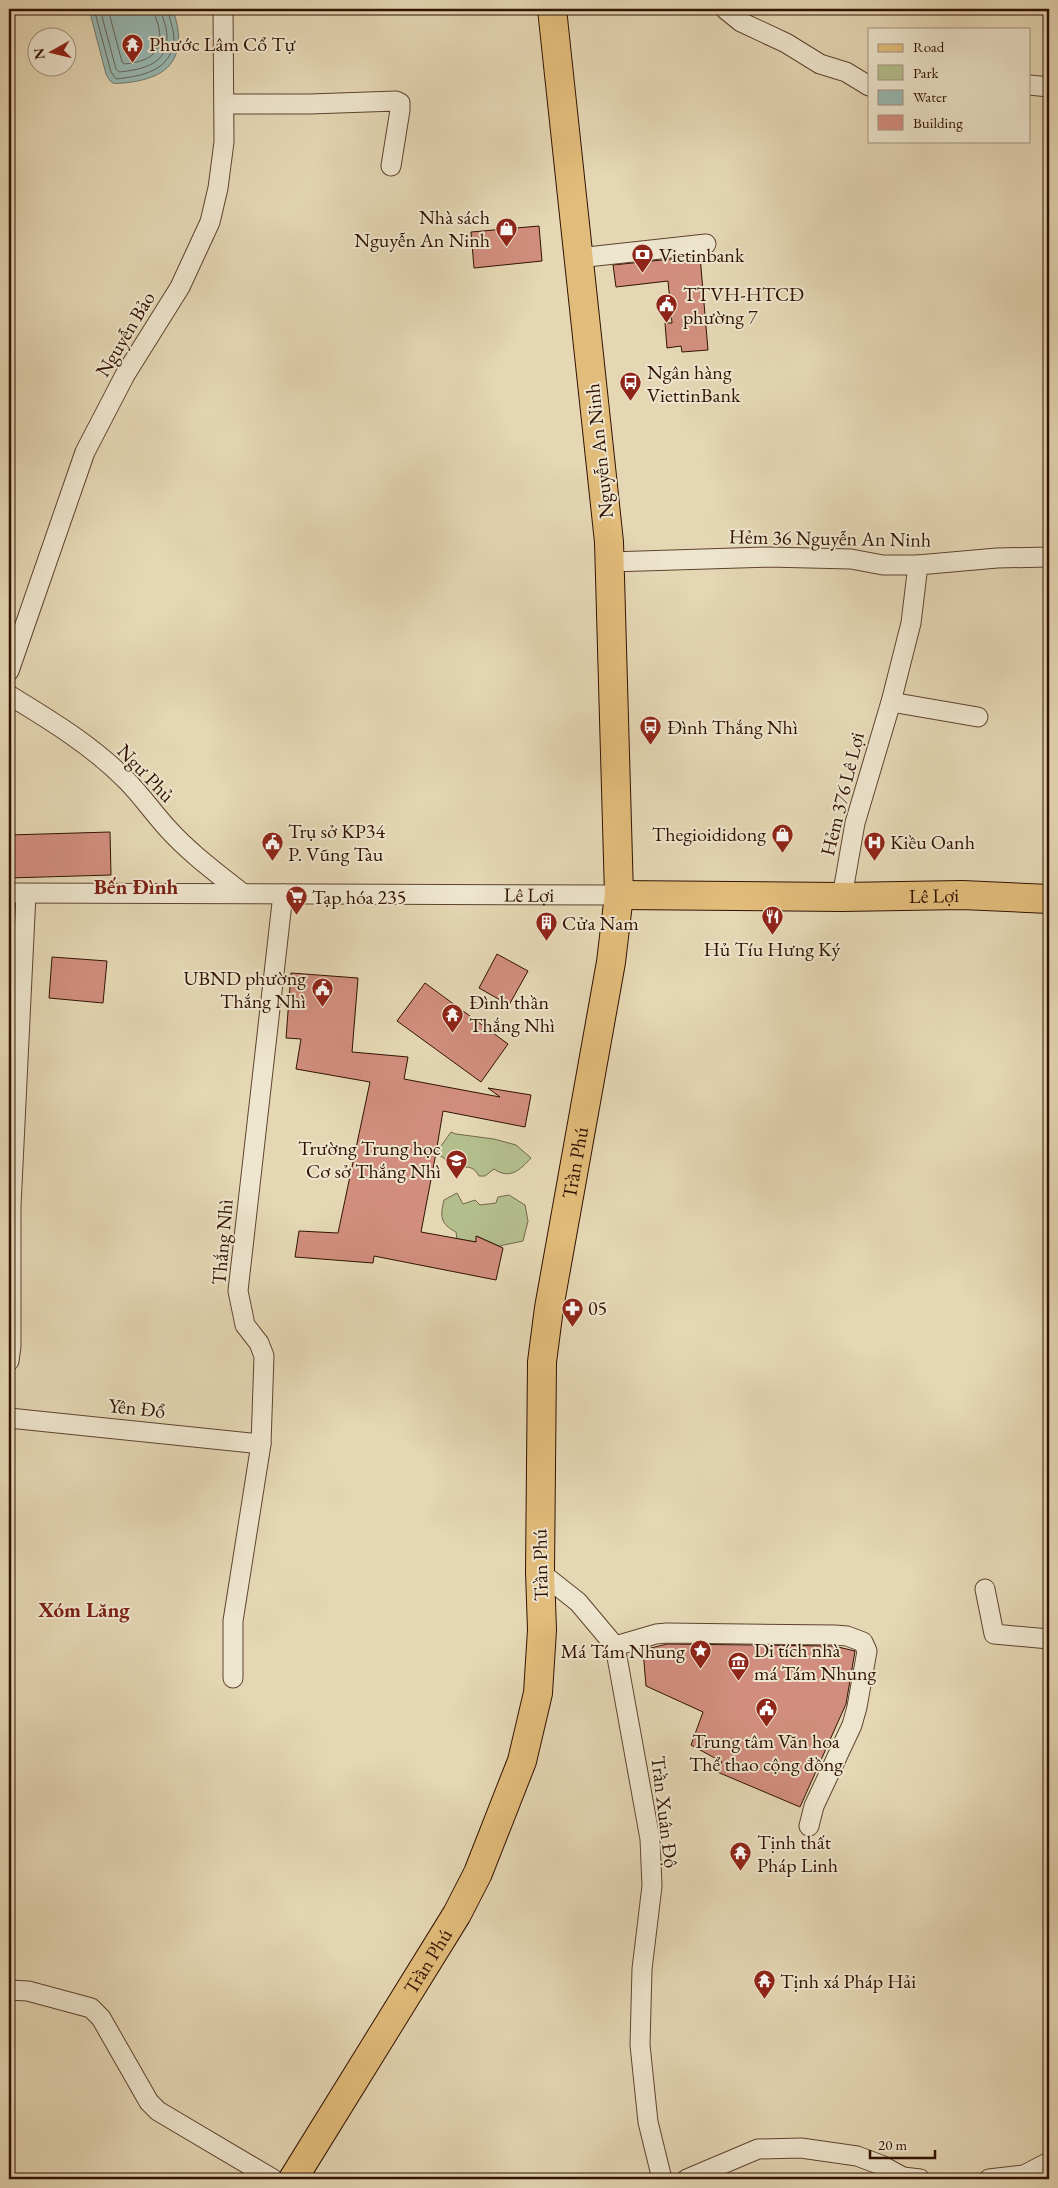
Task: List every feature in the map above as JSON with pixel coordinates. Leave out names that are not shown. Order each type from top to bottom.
[{"type":"main road","name":"Nguyễn An Ninh","points":[[552,9],[610,562],[619,895]]},
{"type":"main road","name":"Lê Lợi","points":[[619,895],[842,897],[962,895],[1049,899]]},
{"type":"main road","name":"Trần Phú","points":[[293,2179],[457,1914],[478,1873],[522,1761],[538,1694],[542,1630],[540,1572],[542,1362],[549,1308],[611,962],[619,895]]},
{"type":"street","name":"Nguyễn Bảo","points":[[9,671],[85,452],[125,375],[180,286],[210,222],[218,188],[224,142],[223,9]]},
{"type":"street","points":[[725,9],[741,22],[786,43],[820,64],[846,72],[868,85]]},
{"type":"street","points":[[1030,85],[1049,87]]},
{"type":"street","points":[[224,104],[396,101],[400,103],[400,110],[392,166]]},
{"type":"street","points":[[578,258],[706,244]]},
{"type":"street","name":"Hẻm 36 Nguyễn An Ninh","points":[[610,562],[776,557],[851,559],[882,564],[918,565],[997,558],[1049,556]]},
{"type":"street","name":"Hẻm 376 Lê Lợi","points":[[842,897],[855,822],[891,702],[911,623],[918,565]]},
{"type":"street","name":"Ngư Phủ","points":[[9,695],[43,716],[99,756],[127,781],[170,831],[192,853],[242,893]]},
{"type":"street","points":[[891,702],[978,717]]},
{"type":"street","points":[[9,1362],[11,1346],[11,1206],[17,894]]},
{"type":"street","name":"Lê Lợi","points":[[17,894],[619,895]]},
{"type":"street","name":"Thắng Nhì","points":[[233,1678],[233,1621],[261,1444],[264,1356],[259,1343],[245,1325],[238,1291],[283,894]]},
{"type":"street","name":"Yên Đổ","points":[[9,1418],[261,1444]]},
{"type":"street","name":"Trần Xuân Độ","points":[[540,1572],[578,1602],[615,1646],[650,1839],[652,1886],[642,1969],[640,2045],[648,2122],[662,2179]]},
{"type":"street","points":[[985,1589],[994,1634],[1049,1639]]},
{"type":"street","points":[[615,1646],[656,1634],[667,1633],[835,1634],[863,1642],[867,1651],[858,1707],[852,1725],[814,1806],[809,1826]]},
{"type":"street","points":[[9,1990],[28,1991],[91,2008],[101,2018],[149,2102],[158,2111],[273,2179]]},
{"type":"street","points":[[687,2179],[758,2149],[801,2148],[858,2156],[881,2165],[903,2177],[920,2179]]},
{"type":"street","points":[[989,2179],[1024,2175],[1049,2162]]},
{"type":"green space","points":[[451,1132],[494,1139],[516,1145],[531,1158],[519,1170],[510,1174],[494,1169],[485,1176],[479,1176],[473,1169],[468,1167],[459,1168],[436,1153]]},
{"type":"green space","points":[[457,1193],[463,1204],[475,1200],[480,1205],[496,1203],[498,1197],[509,1195],[525,1205],[528,1221],[523,1241],[499,1246],[477,1236],[476,1242],[457,1239],[456,1232],[444,1223],[442,1211],[444,1200]]},
{"type":"water","name":"Phước Lâm Cổ Tự","points":[[89,9],[172,9],[179,37],[178,49],[173,61],[155,76],[140,81],[113,83],[106,74]]},
{"type":"building","name":"Nhà sách Nguyễn An Ninh","points":[[539,226],[542,261],[474,268],[471,232]]},
{"type":"building","points":[[700,256],[708,350],[682,352],[681,346],[667,348],[665,323],[672,323],[668,281],[616,287],[613,265]]},
{"type":"building","points":[[110,832],[111,875],[9,878],[9,835]]},
{"type":"building","points":[[497,954],[528,971],[509,1005],[479,988]]},
{"type":"building","points":[[52,957],[107,961],[103,1003],[49,998]]},
{"type":"building","points":[[291,973],[358,978],[352,1052],[408,1057],[404,1079],[500,1097],[488,1088],[531,1095],[525,1127],[443,1111],[421,1232],[476,1242],[476,1236],[503,1248],[496,1280],[374,1256],[373,1263],[295,1257],[299,1231],[338,1233],[370,1082],[296,1069],[301,1039],[286,1038]]},
{"type":"building","name":"Đình thần Thắng Nhì","points":[[425,983],[508,1044],[481,1082],[397,1021]]},
{"type":"building","name":"Trung tâm Văn hoa Thể thao cộng đồng","points":[[667,1644],[834,1646],[855,1651],[846,1704],[800,1807],[715,1771],[722,1762],[691,1745],[703,1712],[646,1686],[643,1650]]},
{"type":"place","name":"Phước Lâm Cổ Tự","points":[[133,63]]},
{"type":"place","name":"Nhà sách Nguyễn An Ninh","points":[[506,247]]},
{"type":"place","name":"Vietinbank","points":[[643,274]]},
{"type":"place","name":"TTVH-HTCĐ phường 7","points":[[667,324]]},
{"type":"place","name":"Ngân hàng ViettinBank","points":[[631,402]]},
{"type":"place","name":"Đình Thắng Nhì","points":[[651,746]]},
{"type":"place","name":"Thegioididong","points":[[782,853]]},
{"type":"place","name":"Kiều Oanh","points":[[874,861]]},
{"type":"place","name":"Trụ sở KP34 P. Vũng Tàu","points":[[272,862]]},
{"type":"place","name":"Tạp hóa 235","points":[[296,916]]},
{"type":"place","name":"Hủ Tíu Hưng Ký","points":[[772,936]]},
{"type":"place","name":"Cửa Nam","points":[[546,942]]},
{"type":"place","name":"UBND phường Thắng Nhì","points":[[322,1008]]},
{"type":"place","name":"Đình thần Thắng Nhì","points":[[453,1033]]},
{"type":"place","name":"Trường Trung học Cơ sở Thắng Nhì","points":[[457,1179]]},
{"type":"place","name":"05","points":[[572,1327]]},
{"type":"place","name":"Má Tám Nhung","points":[[701,1670]]},
{"type":"place","name":"Di tích nhà má Tám Nhung","points":[[738,1681]]},
{"type":"place","name":"Trung tâm Văn hoa Thể thao cộng đồng","points":[[766,1728]]},
{"type":"place","name":"Tịnh thất Pháp Linh","points":[[741,1872]]},
{"type":"place","name":"Tịnh xá Pháp Hải","points":[[764,2000]]},
{"type":"district","name":"Bến Đình","points":[[136,887]]},
{"type":"district","name":"Xóm Lăng","points":[[84,1610]]}]
